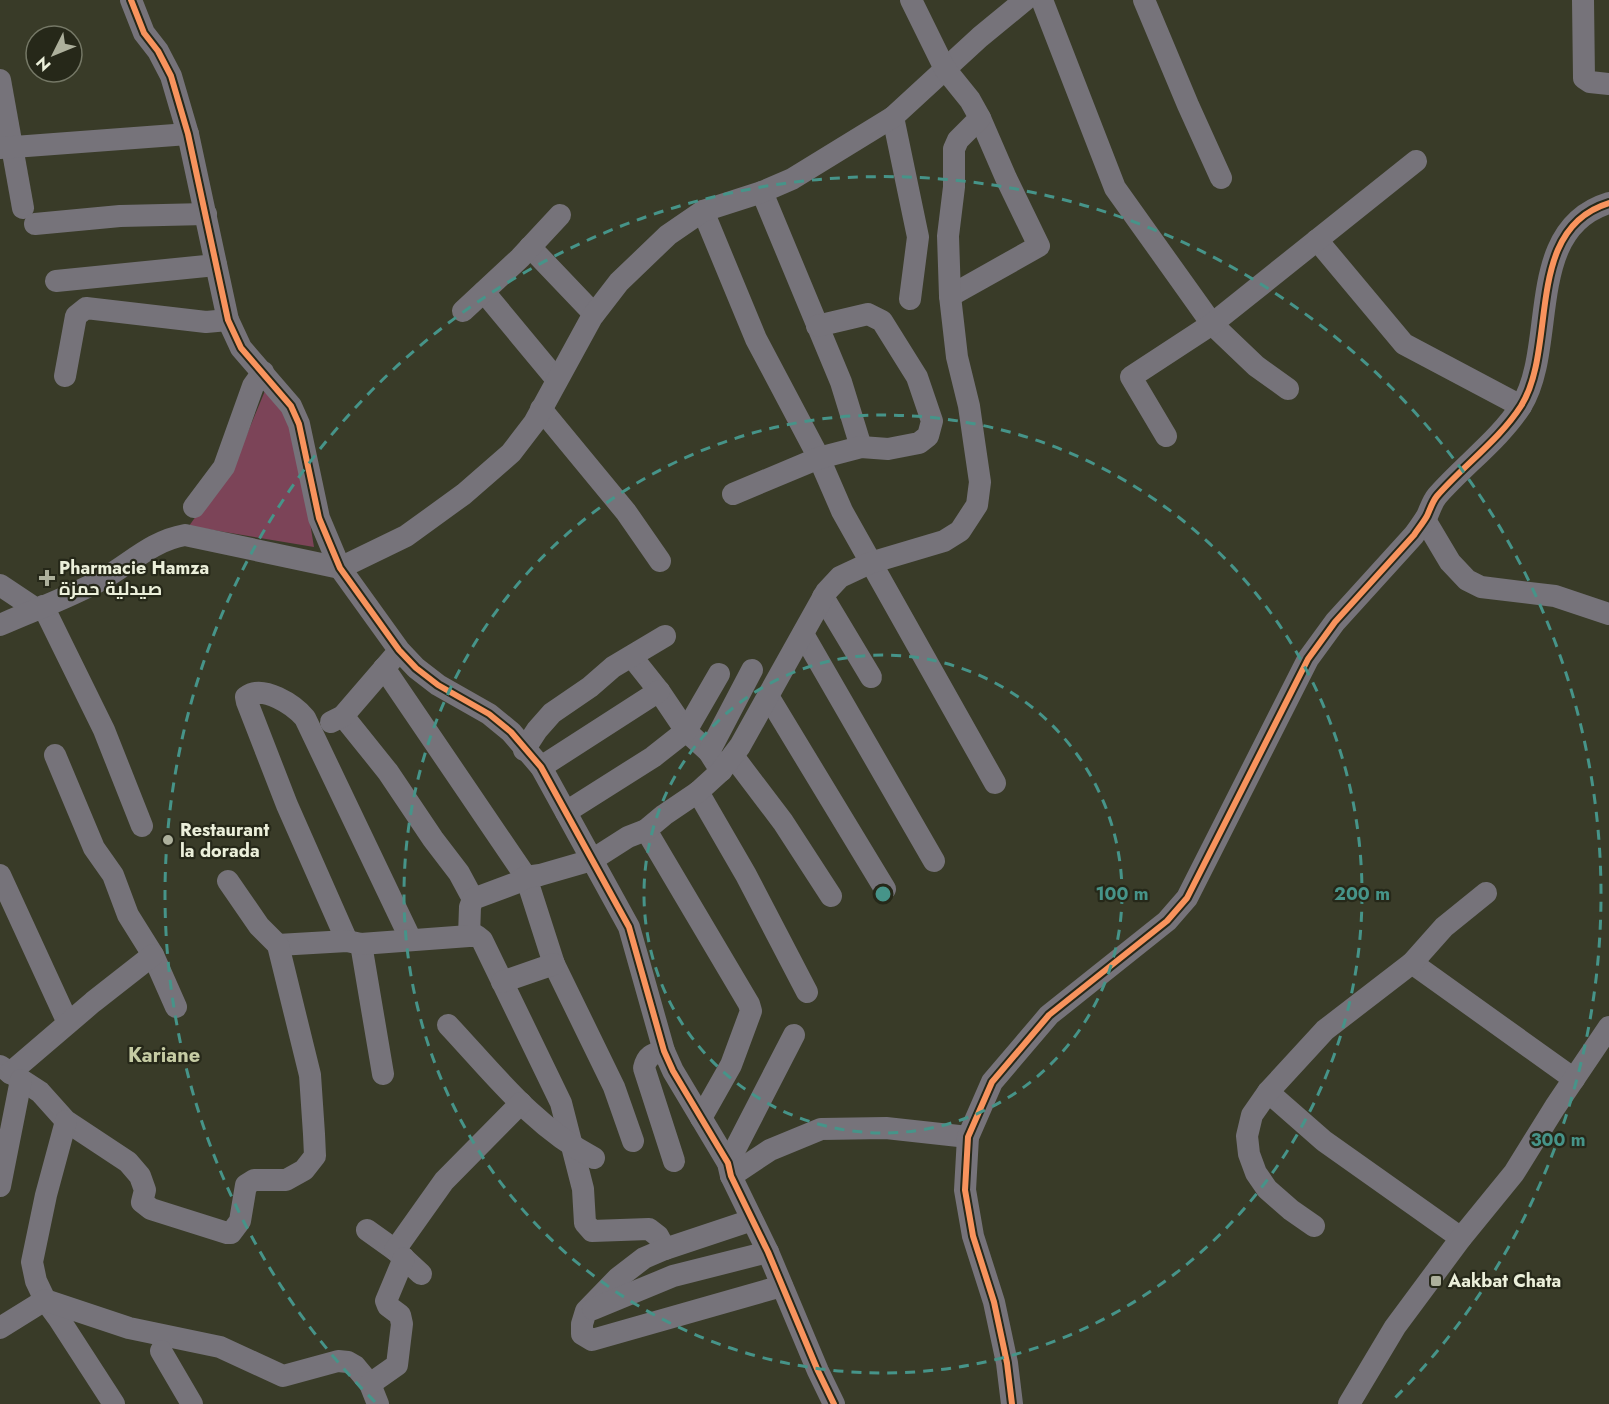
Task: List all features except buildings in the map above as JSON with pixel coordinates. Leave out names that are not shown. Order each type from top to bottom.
[{"type":"street","points":[[130,0],[144,33],[159,51],[171,76],[189,134],[228,320],[241,348],[291,406],[299,424],[320,518],[340,568],[399,650],[416,668],[438,685],[489,714],[511,732],[524,750],[541,767],[629,927],[664,1051],[730,1170],[834,1404]]},
{"type":"street","points":[[911,0],[945,69],[970,100],[980,118],[1039,246],[950,296]]},
{"type":"street","points":[[0,625],[40,607],[70,597],[103,579],[160,541],[185,535],[340,568],[406,536],[464,494],[511,453],[534,423],[594,314],[619,282],[668,235],[704,211],[762,192],[792,179],[893,117],[1025,0]]},
{"type":"street","points":[[1042,0],[1115,188],[1212,324],[1256,366],[1288,389]]},
{"type":"street","points":[[1144,0],[1221,177]]},
{"type":"street","points":[[1583,0],[1584,78],[1590,82],[1609,84]]},
{"type":"street","points":[[0,80],[6,148],[29,216],[206,214]]},
{"type":"street","points":[[893,117],[918,237],[910,299]]},
{"type":"street","points":[[469,936],[470,907],[473,899],[481,894],[516,884],[526,878],[592,860],[628,837],[646,831],[664,815],[698,792],[727,763],[832,584],[840,577],[870,563],[944,541],[960,531],[977,505],[980,482],[969,406],[957,357],[950,296],[948,236],[954,187],[954,149],[958,140],[980,118]]},
{"type":"street","points":[[6,148],[189,134]]},
{"type":"street","points":[[1166,436],[1131,377],[1212,324],[1416,161]]},
{"type":"street","points":[[762,192],[841,382],[861,447]]},
{"type":"street","points":[[1012,1404],[1007,1362],[994,1302],[973,1236],[965,1190],[968,1137],[992,1082],[1049,1015],[1167,921],[1187,898],[1308,660],[1335,622],[1407,543],[1425,520],[1435,499],[1521,406],[1531,383],[1549,278],[1557,252],[1570,231],[1584,215],[1609,203]]},
{"type":"street","points":[[704,211],[756,339],[819,458],[842,511],[995,783]]},
{"type":"street","points":[[463,310],[530,247],[560,215]]},
{"type":"street","points":[[1317,240],[1404,344],[1521,406]]},
{"type":"street","points":[[530,247],[594,314]]},
{"type":"street","points":[[56,281],[216,265]]},
{"type":"street","points":[[484,292],[558,380]]},
{"type":"street","points":[[65,376],[76,316],[86,308],[206,322],[228,320]]},
{"type":"street","points":[[733,494],[819,458],[861,447],[888,449],[919,443],[928,436],[932,421],[917,376],[882,321],[868,314],[816,326]]},
{"type":"street","points":[[194,507],[224,467],[253,386],[263,372]]},
{"type":"street","points":[[541,409],[626,512],[660,561]]},
{"type":"street","points":[[1425,520],[1450,562],[1467,579],[1481,587],[1555,596],[1609,614]]},
{"type":"street","points":[[0,585],[40,607],[104,730],[142,826]]},
{"type":"street","points":[[823,597],[871,677]]},
{"type":"street","points":[[803,634],[934,861]]},
{"type":"street","points":[[524,750],[552,713],[590,687],[613,667],[665,636]]},
{"type":"street","points":[[313,731],[343,716],[399,650]]},
{"type":"street","points":[[632,657],[686,731],[709,752],[727,763],[783,822],[831,896]]},
{"type":"street","points":[[384,668],[526,878],[554,964],[615,1087],[633,1141]]},
{"type":"street","points":[[709,752],[752,670]]},
{"type":"street","points":[[566,812],[653,757],[686,731],[719,674]]},
{"type":"street","points":[[541,767],[659,691]]},
{"type":"street","points":[[383,1074],[354,943],[287,805],[246,697],[249,694],[265,693],[290,704],[305,718],[411,940]]},
{"type":"street","points":[[768,696],[885,889]]},
{"type":"street","points":[[343,716],[388,772],[459,873],[473,899]]},
{"type":"street","points":[[55,755],[94,848],[113,875],[128,915],[153,956],[176,1007]]},
{"type":"street","points":[[698,792],[747,875],[807,992]]},
{"type":"street","points":[[646,831],[750,1004],[751,1011],[731,1065],[700,1118]]},
{"type":"street","points":[[0,875],[68,1023]]},
{"type":"street","points":[[10,1073],[40,1092],[66,1120],[128,1162],[140,1176],[146,1190],[142,1202],[151,1209],[231,1233],[240,1221],[244,1192],[249,1181],[286,1180],[304,1170],[315,1156],[310,1075],[278,945],[259,926],[228,881]]},
{"type":"street","points":[[1314,1226],[1267,1189],[1256,1173],[1249,1154],[1247,1136],[1252,1115],[1268,1092],[1325,1030],[1412,963],[1444,927],[1486,893]]},
{"type":"street","points":[[278,945],[477,936],[482,940],[561,1103],[583,1189],[585,1223],[591,1231],[649,1229],[658,1236],[665,1249]]},
{"type":"street","points":[[0,1186],[10,1073],[68,1023],[153,956]]},
{"type":"street","points":[[1412,963],[1574,1079]]},
{"type":"street","points":[[502,982],[554,964]]},
{"type":"street","points":[[448,1025],[521,1103],[571,1147],[594,1158]]},
{"type":"street","points":[[1348,1404],[1395,1328],[1461,1238],[1514,1173],[1609,1027]]},
{"type":"street","points":[[730,1170],[794,1035]]},
{"type":"street","points":[[664,1051],[650,1055],[646,1059],[644,1068],[674,1161]]},
{"type":"street","points":[[1268,1092],[1324,1141],[1461,1238]]},
{"type":"street","points":[[45,1300],[129,1328],[220,1347],[283,1376],[338,1362],[348,1362],[356,1366],[374,1394],[397,1365],[402,1324],[400,1316],[388,1306],[386,1301],[400,1254],[444,1181],[521,1103]]},
{"type":"street","points":[[66,1120],[46,1195],[32,1262],[36,1281],[45,1300],[114,1404]]},
{"type":"street","points":[[730,1170],[770,1150],[821,1129],[886,1128],[968,1137]]},
{"type":"street","points":[[752,1220],[644,1258],[618,1278],[586,1311],[582,1334],[592,1340],[782,1286]]},
{"type":"street","points":[[367,1230],[400,1254],[421,1274]]},
{"type":"street","points":[[586,1311],[672,1276],[768,1252]]},
{"type":"street","points":[[0,1328],[45,1300]]},
{"type":"street","points":[[161,1350],[192,1404]]},
{"type":"shaded area","points":[[267,386],[294,426],[314,547],[189,526],[237,458]]},
{"type":"cycle path","points":[[131,0],[144,33],[158,51],[171,76],[188,134],[228,320],[241,348],[291,406],[299,424],[319,518],[340,568],[399,650],[416,668],[438,685],[489,714],[511,732],[541,767],[629,927],[664,1051],[673,1071],[728,1163],[731,1176],[768,1252],[834,1404]]},
{"type":"cycle path","points":[[1012,1404],[1007,1363],[994,1302],[973,1236],[965,1190],[968,1137],[992,1082],[1049,1015],[1167,921],[1187,898],[1308,659],[1335,622],[1414,535],[1437,496],[1503,430],[1521,406],[1532,381],[1553,263],[1564,237],[1582,217],[1609,203]]},
{"type":"place","name":"Pharmacie Hamza صيدلية حمزة","points":[[47,578]]},
{"type":"place","name":"Restaurant la dorada","points":[[168,840]]},
{"type":"place","name":"Aakbat Chata","points":[[1436,1281]]},
{"type":"district","name":"Kariane","points":[[164,1055]]}]
